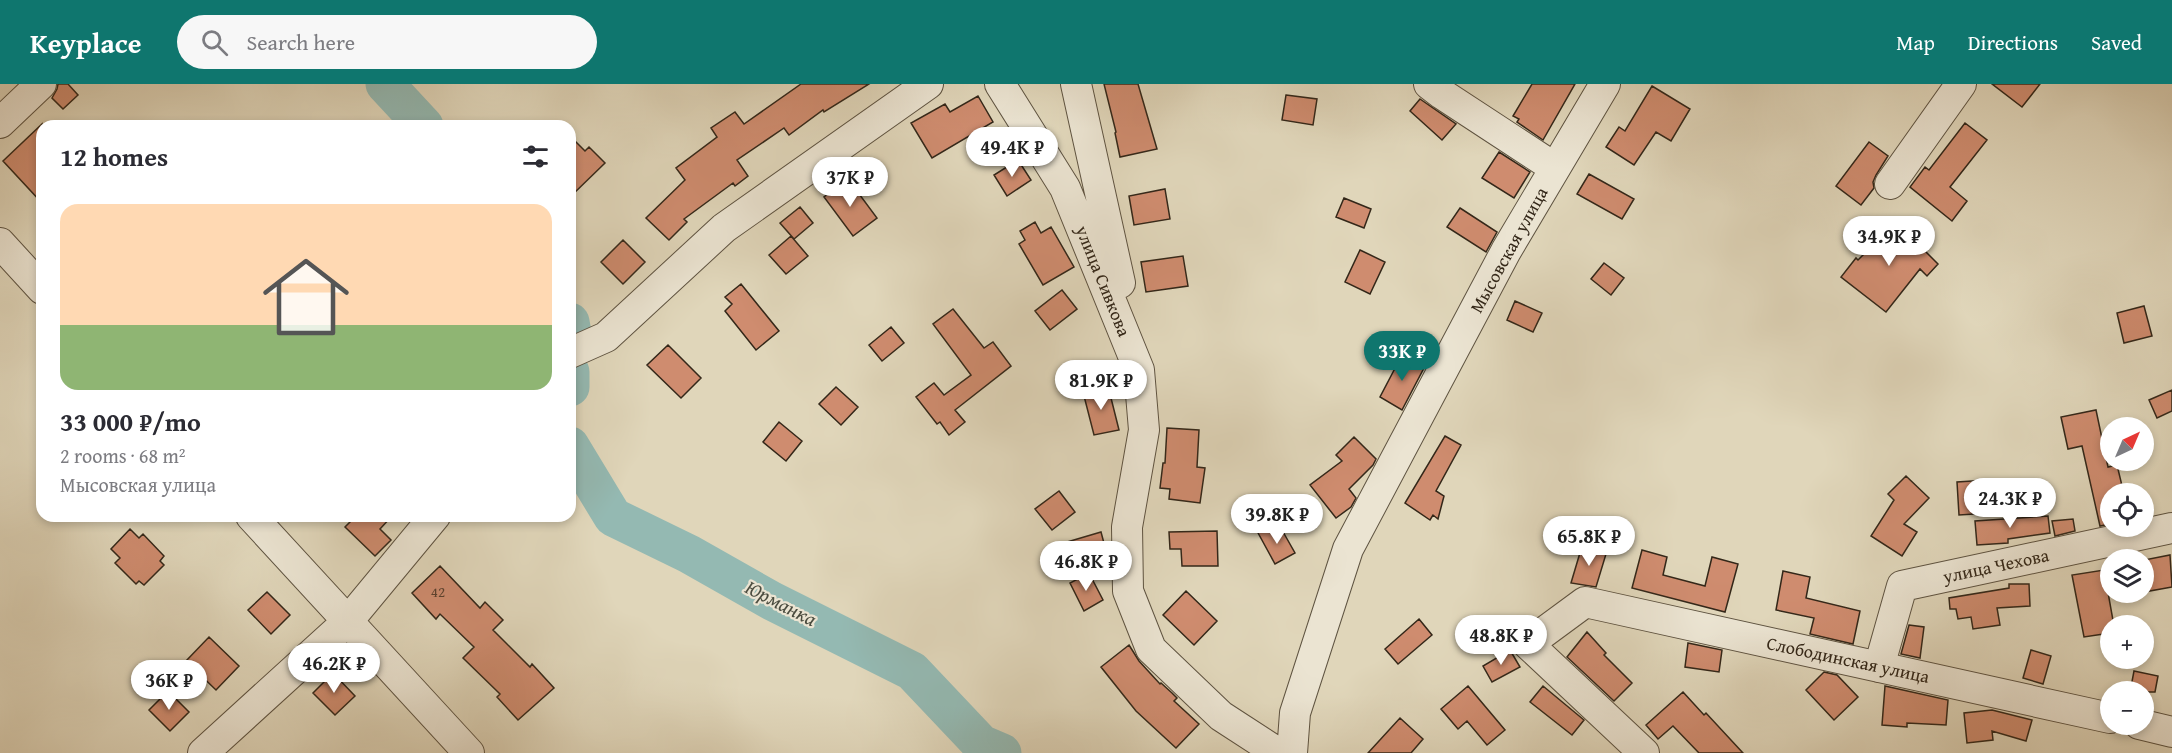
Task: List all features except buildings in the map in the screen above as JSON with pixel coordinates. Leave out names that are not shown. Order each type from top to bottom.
[{"type":"street","points":[[0,123],[41,84]]},
{"type":"street","points":[[576,350],[606,337],[724,228],[927,84]]},
{"type":"street","name":"улица Сивкова","points":[[1000,84],[1065,188],[1139,370],[1144,430],[1127,527],[1128,591],[1151,649],[1221,716],[1278,753]]},
{"type":"street","points":[[1076,84],[1139,370]]},
{"type":"street","points":[[1429,84],[1555,168]]},
{"type":"street","name":"Мысовская улица","points":[[1292,753],[1295,713],[1348,549],[1506,251],[1605,84]]},
{"type":"street","points":[[1890,184],[1961,84]]},
{"type":"street","points":[[0,243],[36,282]]},
{"type":"street","points":[[257,522],[469,753]]},
{"type":"street","points":[[203,753],[348,621],[430,522]]},
{"type":"street","name":"улица Чехова","points":[[1879,667],[1902,586],[2172,528]]},
{"type":"street","name":"Слободинская улица","points":[[1644,753],[1528,644],[1586,602],[2100,716]]},
{"type":"street","points":[[2154,728],[2172,732]]},
{"type":"waterway","name":"Юрманка","points":[[385,84],[418,120]]},
{"type":"waterway","name":"Юрманка","points":[[576,456],[613,517],[689,554],[772,601],[912,671],[981,744],[1002,753]]}]
